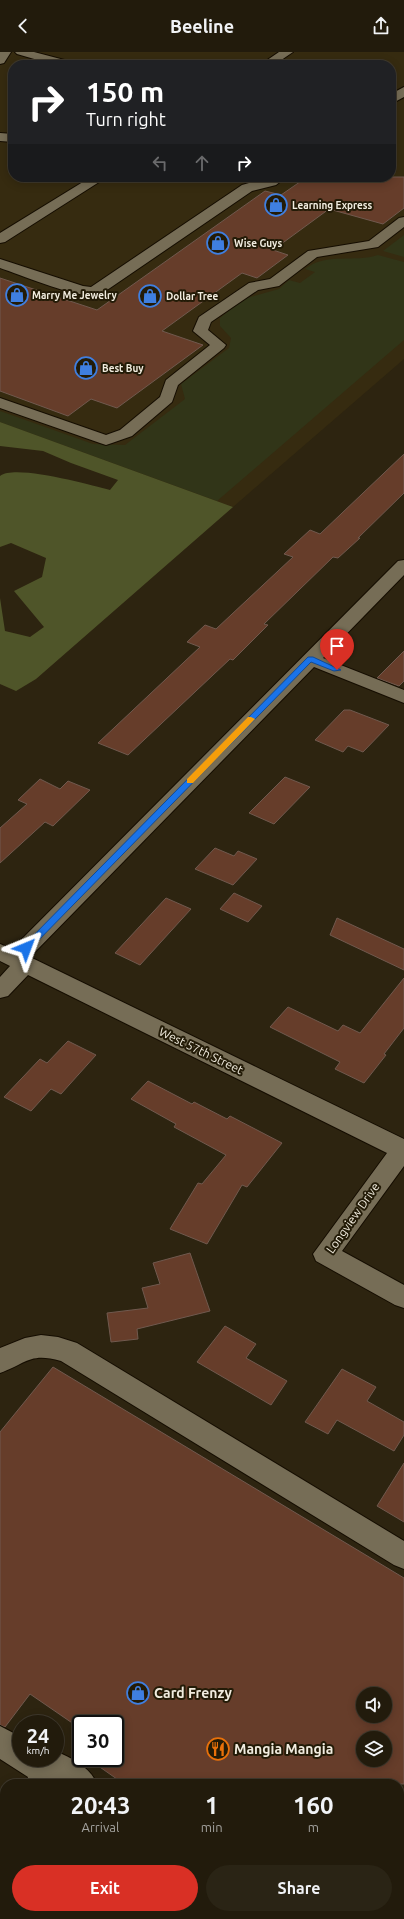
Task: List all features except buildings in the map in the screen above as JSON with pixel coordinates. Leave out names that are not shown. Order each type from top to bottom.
[{"type":"street","points":[[0,60],[5,52]]},
{"type":"street","points":[[21,52],[50,60]]},
{"type":"street","points":[[274,60],[287,52]]},
{"type":"street","points":[[0,239],[92,182]]},
{"type":"street","points":[[0,263],[81,290],[93,291],[109,283],[247,188],[271,182]]},
{"type":"street","points":[[0,403],[106,440],[126,433],[167,399],[171,383],[219,345],[200,331],[204,320],[254,286],[274,283],[313,254],[373,244],[404,221]]},
{"type":"street","points":[[0,990],[14,958],[404,565]]},
{"type":"street","points":[[310,659],[404,697]]},
{"type":"street","name":"West 57th Street","points":[[14,958],[403,1149]]},
{"type":"street","name":"Longview Drive","points":[[403,1149],[325,1254],[404,1297]]},
{"type":"street","points":[[0,1362],[35,1345],[52,1346],[68,1350],[404,1556]]},
{"type":"street","points":[[0,1741],[12,1749]]},
{"type":"street","points":[[39,1772],[55,1766],[74,1779]]},
{"type":"shaded area","points":[[0,52],[404,52],[404,359],[233,507],[0,422]]},
{"type":"green space","points":[[404,235],[404,257],[383,251]]},
{"type":"green space","points":[[378,255],[404,262],[404,340],[217,501],[0,422],[0,411],[93,444],[125,445],[185,399],[181,384],[229,348],[231,338],[220,326],[220,318],[243,299],[279,289],[289,280],[300,283],[315,272],[305,269],[322,261]]},
{"type":"green space","points":[[0,422],[233,507],[36,679],[16,691],[0,684],[0,598],[5,631],[30,637],[44,627],[14,591],[42,577],[46,558],[11,543],[0,547],[0,476],[8,473],[21,472],[70,480],[110,490],[118,480],[43,451],[0,446]]},
{"type":"slow traffic","points":[[190,781],[251,719]]},
{"type":"place","name":"Learning Express","points":[[276,205]]},
{"type":"place","name":"Wise Guys","points":[[218,243]]},
{"type":"place","name":"Marry Me Jewelry","points":[[17,295]]},
{"type":"place","name":"Dollar Tree","points":[[150,296]]},
{"type":"place","name":"Best Buy","points":[[86,368]]},
{"type":"place","name":"Card Frenzy","points":[[138,1693]]},
{"type":"place","name":"Mangia Mangia","points":[[218,1749]]},
{"type":"route","points":[[26,948],[310,659],[337,670]]}]
